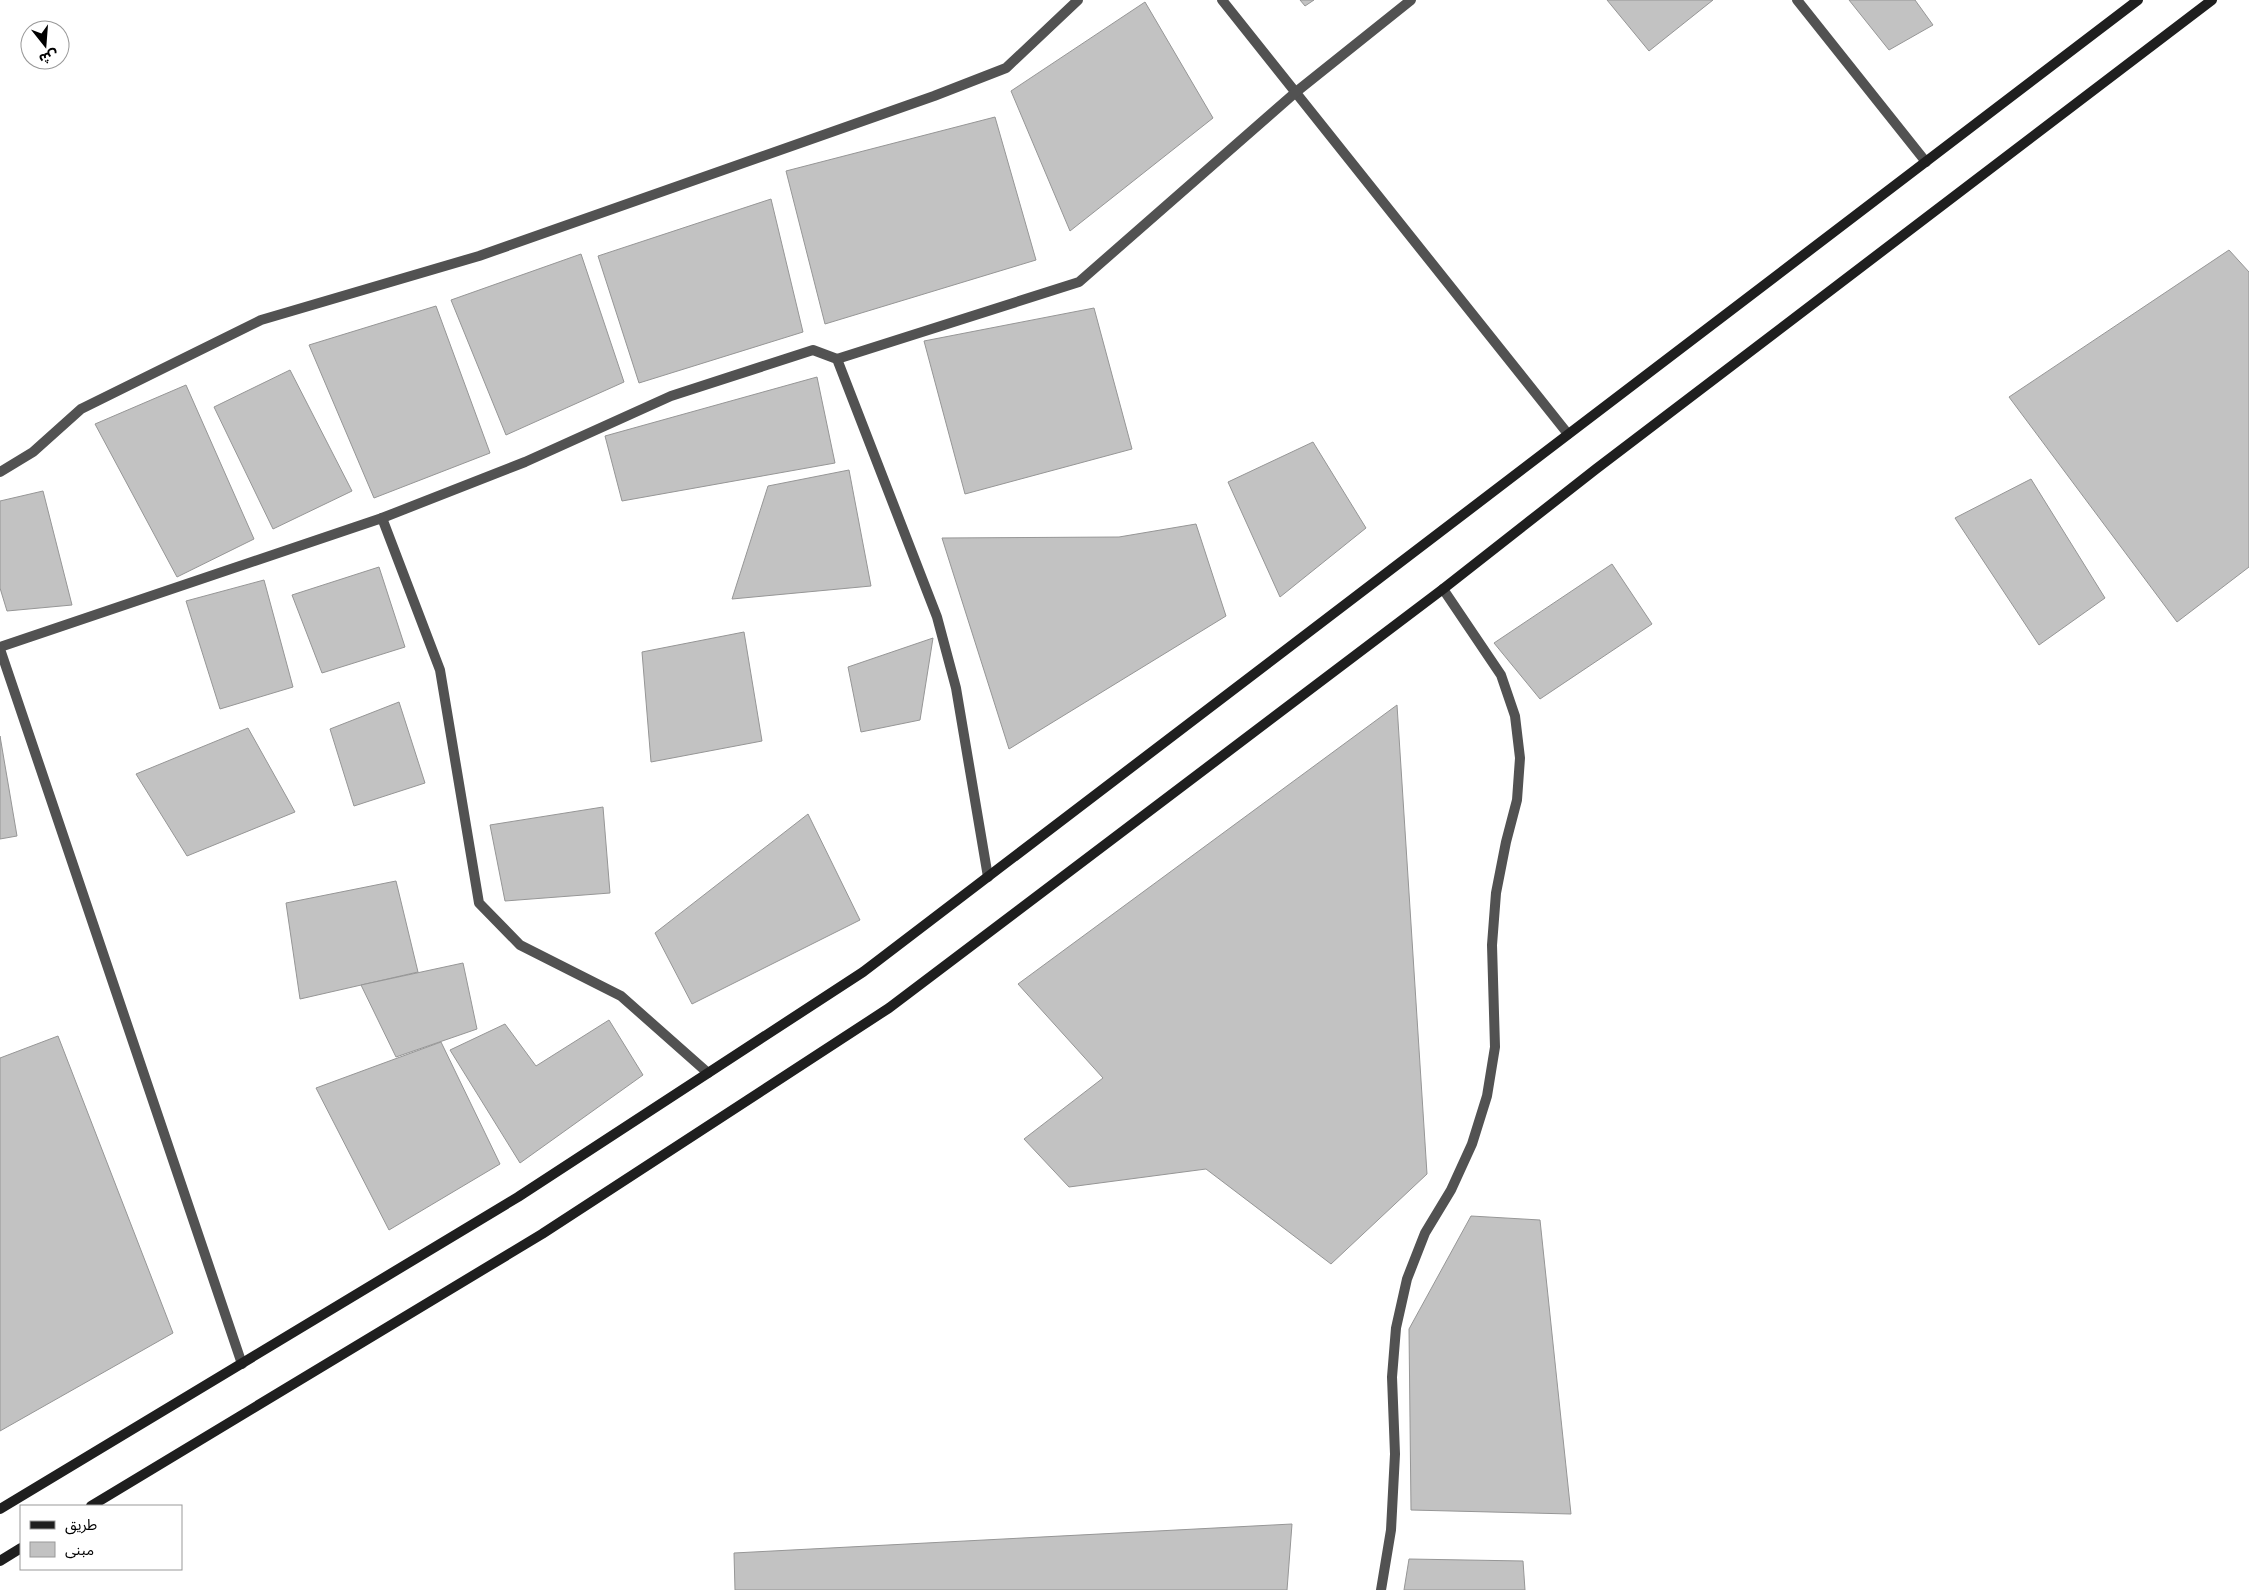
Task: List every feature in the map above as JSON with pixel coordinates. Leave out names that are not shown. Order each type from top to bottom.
[{"type":"street","points":[[0,472],[33,452],[81,409],[261,320],[479,256],[934,96],[1006,68],[1078,0]]},
{"type":"street","points":[[1222,0],[1568,434]]},
{"type":"street","points":[[242,1364],[0,648],[382,518],[525,462],[671,396],[813,350],[837,359],[1079,282],[1296,92],[1411,0]]},
{"type":"street","points":[[1797,0],[1926,162]]},
{"type":"street","points":[[0,1509],[518,1197],[863,972],[2138,0]]},
{"type":"street","points":[[93,1505],[542,1234],[889,1008],[1443,589],[1596,469],[2212,0]]},
{"type":"street","points":[[837,359],[937,617],[956,688],[988,877]]},
{"type":"street","points":[[382,518],[440,670],[479,903],[520,944],[621,996],[708,1073]]},
{"type":"street","points":[[1381,1590],[1391,1530],[1395,1454],[1392,1377],[1396,1328],[1407,1280],[1425,1233],[1451,1190],[1465,1159],[1487,1096],[1495,1047],[1492,945],[1496,893],[1517,800],[1520,758],[1515,716],[1501,675],[1443,589]]},
{"type":"street","points":[[0,1561],[20,1549]]},
{"type":"building","points":[[1300,0],[1314,0],[1305,6]]},
{"type":"building","points":[[1607,0],[1713,0],[1649,51]]},
{"type":"building","points":[[1849,0],[1915,0],[1933,25],[1889,50]]},
{"type":"building","points":[[1145,2],[1213,118],[1070,231],[1011,91]]},
{"type":"building","points":[[995,117],[1036,260],[825,324],[786,171]]},
{"type":"building","points":[[771,199],[803,332],[639,383],[598,256]]},
{"type":"building","points":[[2229,250],[2249,272],[2249,567],[2177,622],[2009,397]]},
{"type":"building","points":[[581,254],[624,382],[506,435],[451,300]]},
{"type":"building","points":[[436,306],[490,453],[374,498],[309,345]]},
{"type":"building","points":[[1094,308],[1132,449],[965,494],[924,341]]},
{"type":"building","points":[[290,370],[352,491],[273,529],[214,407]]},
{"type":"building","points":[[817,377],[835,463],[622,501],[605,436]]},
{"type":"building","points":[[186,385],[254,539],[177,577],[95,424]]},
{"type":"building","points":[[1313,442],[1366,528],[1280,597],[1228,482]]},
{"type":"building","points":[[849,470],[871,586],[732,599],[768,486]]},
{"type":"building","points":[[2031,479],[2105,598],[2039,645],[1955,518]]},
{"type":"building","points":[[43,491],[72,605],[7,611],[0,588],[0,501]]},
{"type":"building","points":[[1196,524],[1226,616],[1009,749],[942,538],[1119,537]]},
{"type":"building","points":[[1612,564],[1652,624],[1540,699],[1494,643]]},
{"type":"building","points":[[379,567],[405,647],[322,673],[292,595]]},
{"type":"building","points":[[264,580],[293,687],[220,709],[186,601]]},
{"type":"building","points":[[744,632],[762,741],[651,762],[642,652]]},
{"type":"building","points":[[933,638],[920,720],[861,732],[848,667]]},
{"type":"building","points":[[399,702],[425,783],[354,806],[330,729]]},
{"type":"building","points":[[1397,705],[1427,1174],[1331,1264],[1206,1169],[1069,1187],[1024,1139],[1103,1078],[1018,984]]},
{"type":"building","points":[[248,728],[295,812],[187,856],[136,774]]},
{"type":"building","points":[[0,736],[17,836],[0,839]]},
{"type":"building","points":[[603,807],[610,893],[505,901],[490,825]]},
{"type":"building","points":[[808,814],[860,920],[692,1004],[655,933]]},
{"type":"building","points":[[396,881],[418,972],[300,999],[286,903]]},
{"type":"building","points":[[463,963],[477,1029],[396,1057],[361,985]]},
{"type":"building","points":[[609,1020],[643,1075],[520,1163],[450,1050],[505,1024],[536,1066]]},
{"type":"building","points":[[58,1036],[173,1333],[0,1431],[0,1058]]},
{"type":"building","points":[[441,1042],[500,1164],[389,1230],[316,1088]]},
{"type":"building","points":[[1471,1216],[1540,1220],[1571,1514],[1411,1510],[1409,1329]]},
{"type":"building","points":[[1292,1524],[1287,1590],[735,1590],[734,1553]]},
{"type":"building","points":[[1409,1559],[1523,1561],[1525,1590],[1404,1590]]}]
